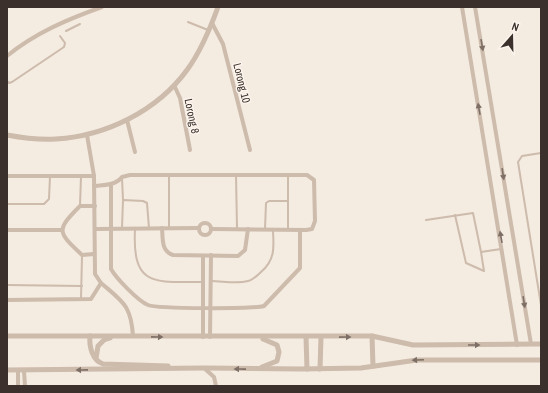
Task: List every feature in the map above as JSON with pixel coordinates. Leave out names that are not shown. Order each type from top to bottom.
[{"type":"street","points":[[7,56],[19,46],[67,19],[102,7]]},
{"type":"street","points":[[7,135],[55,139],[87,135],[127,120],[152,104],[174,85],[194,61],[218,7]]},
{"type":"street","points":[[462,7],[503,249],[517,344]]},
{"type":"street","points":[[475,7],[531,344]]},
{"type":"street","name":"Lorong 10","points":[[212,23],[223,44],[250,150]]},
{"type":"street","name":"Lorong 8","points":[[174,85],[180,98],[190,150]]},
{"type":"street","points":[[127,120],[135,152]]},
{"type":"street","points":[[87,135],[94,176],[95,274],[101,282],[128,308],[132,320],[133,336]]},
{"type":"street","points":[[94,186],[111,184],[119,181],[122,177],[130,175],[307,175],[314,180],[315,225],[306,230],[212,229]]},
{"type":"street","points":[[7,176],[94,176]]},
{"type":"street","points":[[111,184],[110,269],[145,304],[155,307],[259,307],[268,303],[300,268],[300,230]]},
{"type":"street","points":[[94,254],[82,255],[64,237],[62,230],[64,222],[80,206],[95,206]]},
{"type":"street","points":[[199,228],[201,224],[206,222],[212,229]]},
{"type":"street","points":[[162,228],[164,249],[168,254],[203,256],[238,256],[245,250],[248,229]]},
{"type":"street","points":[[199,228],[200,232],[205,235],[209,234],[212,229]]},
{"type":"street","points":[[95,229],[199,228]]},
{"type":"street","points":[[7,230],[62,230]]},
{"type":"street","points":[[210,337],[211,255]]},
{"type":"street","points":[[203,256],[203,337]]},
{"type":"street","points":[[7,300],[91,299],[101,282]]},
{"type":"street","points":[[7,336],[256,338],[372,336],[413,345],[541,344]]},
{"type":"street","points":[[90,336],[91,348],[97,359],[103,364],[162,365],[174,368]]},
{"type":"street","points":[[97,359],[98,346],[104,340],[115,336]]},
{"type":"street","points":[[372,336],[373,366]]},
{"type":"street","points":[[306,337],[307,369]]},
{"type":"street","points":[[320,369],[321,337]]},
{"type":"street","points":[[256,338],[276,345],[279,352],[277,361],[257,369]]},
{"type":"street","points":[[7,370],[174,368],[320,369],[373,366],[417,360],[541,360]]},
{"type":"street","points":[[204,368],[214,377],[216,386]]},
{"type":"street","points":[[18,370],[18,386]]},
{"type":"street","points":[[24,370],[25,386]]},
{"type":"lane","points":[[188,22],[209,30]]},
{"type":"lane","points":[[66,30],[80,24]]},
{"type":"lane","points":[[7,81],[10,83],[12,82],[64,47],[65,43],[60,36]]},
{"type":"lane","points":[[541,152],[522,156],[518,162],[541,304]]},
{"type":"lane","points":[[288,175],[288,230]]},
{"type":"lane","points":[[7,204],[44,204],[49,199],[50,176]]},
{"type":"lane","points":[[169,176],[169,228]]},
{"type":"lane","points":[[236,176],[237,229]]},
{"type":"lane","points":[[80,206],[81,177]]},
{"type":"lane","points":[[122,177],[122,228]]},
{"type":"lane","points":[[123,200],[143,201],[147,203],[149,228]]},
{"type":"lane","points":[[265,229],[266,203],[269,201],[288,201]]},
{"type":"lane","points":[[426,220],[471,212],[475,214],[484,271],[466,263],[455,215]]},
{"type":"lane","points":[[136,228],[134,249],[136,260],[151,279],[159,282],[203,282]]},
{"type":"lane","points":[[211,281],[248,281],[254,278],[268,265],[272,258],[274,252],[273,229]]},
{"type":"lane","points":[[481,252],[503,249]]},
{"type":"lane","points":[[81,300],[82,255]]},
{"type":"lane","points":[[7,285],[82,286]]}]
